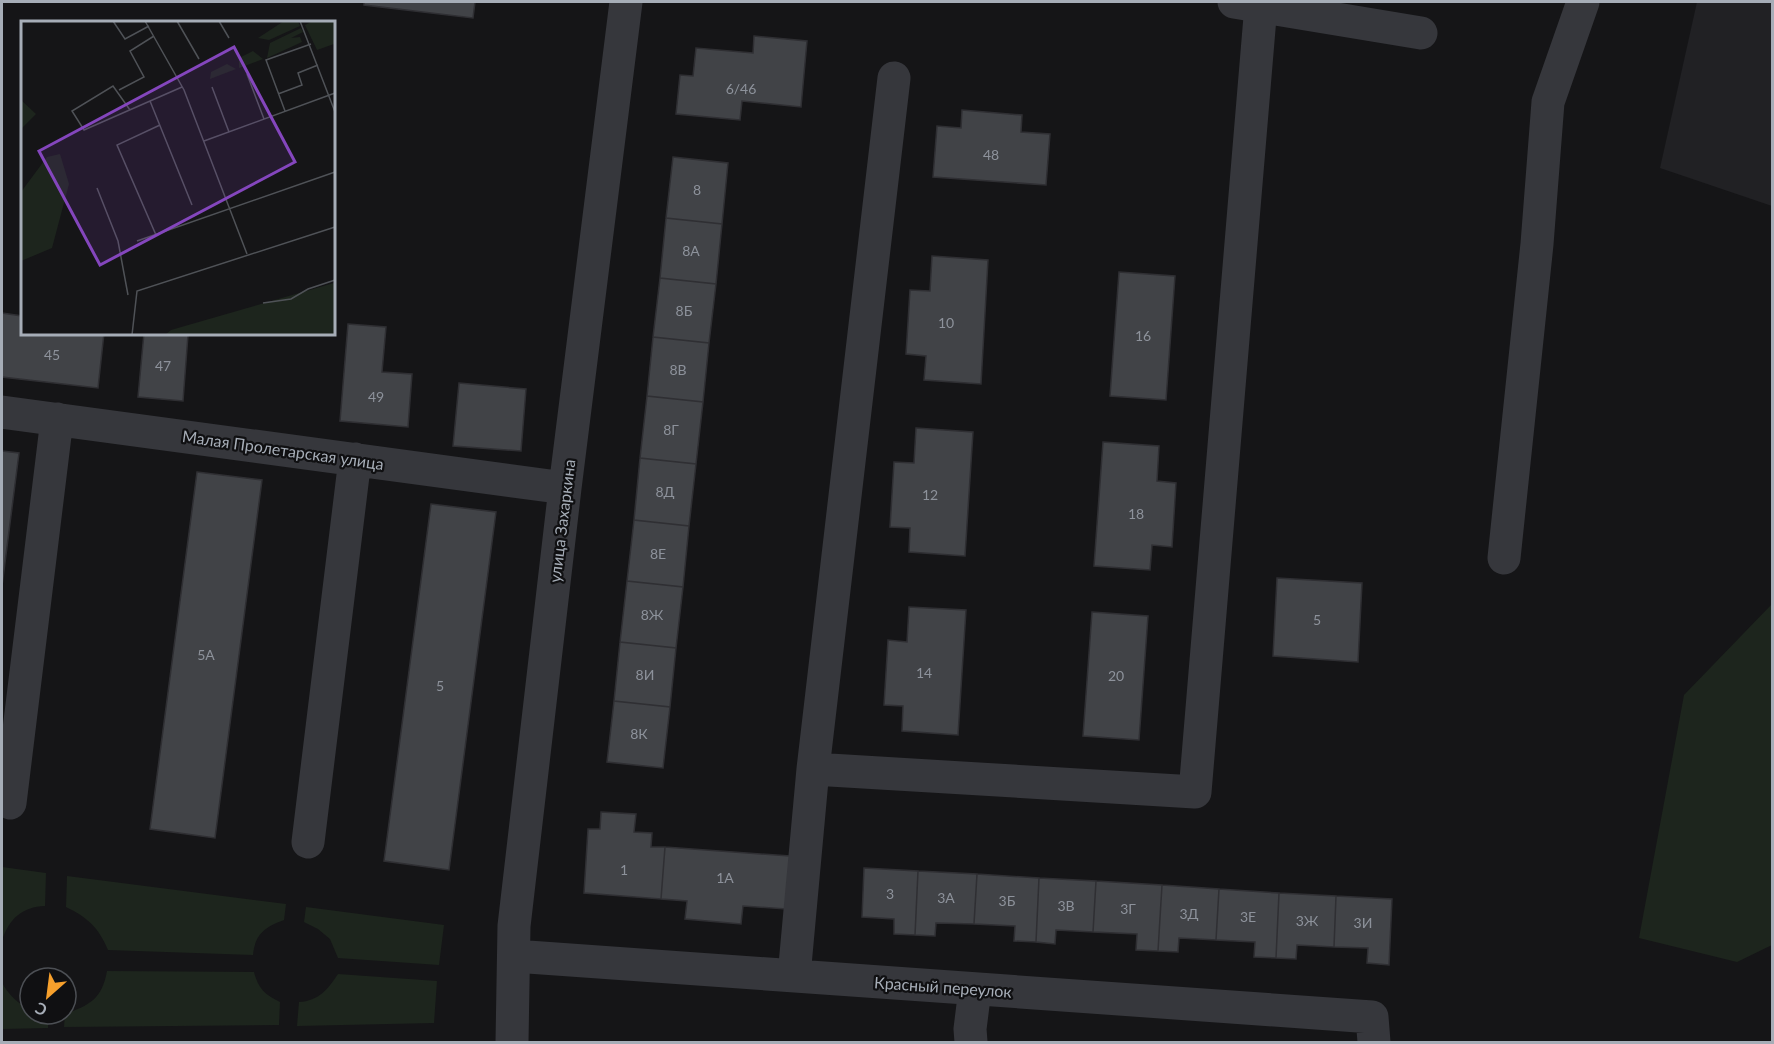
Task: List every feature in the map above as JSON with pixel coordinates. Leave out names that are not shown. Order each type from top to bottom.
[{"type":"street","name":"улица Захаркина","points":[[512,1042],[514,926],[565,488],[626,2]]},
{"type":"street","points":[[1504,558],[1537,244],[1548,102],[1583,2]]},
{"type":"street","points":[[813,769],[1195,792],[1248,3],[1421,33]]},
{"type":"street","points":[[794,976],[813,769],[894,78]]},
{"type":"street","name":"Малая Пролетарская улица","points":[[2,412],[565,488]]},
{"type":"street","points":[[10,803],[57,420]]},
{"type":"street","points":[[308,842],[355,459]]},
{"type":"street","name":"Красный переулок","points":[[514,956],[975,989],[1373,1030]]},
{"type":"street","points":[[971,1042],[970,1029],[975,989]]},
{"type":"shaded area","points":[[1697,2],[1772,2],[1772,206],[1660,168]]},
{"type":"shaded area","points":[[1772,604],[1772,945],[1737,962],[1639,938],[1684,695]]},
{"type":"shaded area","points":[[2,867],[46,873],[45,906],[23,911],[13,920],[2,940]]},
{"type":"shaded area","points":[[67,876],[286,904],[284,920],[271,925],[262,932],[256,942],[253,955],[108,950],[101,935],[92,924],[66,907]]},
{"type":"shaded area","points":[[306,907],[444,925],[439,965],[338,958],[330,939],[318,929],[304,922]]},
{"type":"shaded area","points":[[107,971],[254,972],[263,990],[280,1002],[279,1025],[64,1027],[78,1026],[78,1008],[94,1000],[105,981]]},
{"type":"shaded area","points":[[338,974],[437,981],[434,1023],[297,1026],[299,1002],[317,997]]},
{"type":"shaded area","points":[[2,982],[7,991],[18,1002],[18,1026],[48,1026],[48,1028],[2,1029]]},
{"type":"building","points":[[364,2],[475,2],[473,18],[364,5]]},
{"type":"building","points":[[754,36],[807,41],[801,107],[742,101],[740,120],[676,114],[680,75],[693,76],[696,48],[753,53]]},
{"type":"building","points":[[962,110],[1022,115],[1021,132],[1050,134],[1046,185],[933,177],[937,126],[961,128]]},
{"type":"building","points":[[673,157],[728,163],[722,224],[666,218]]},
{"type":"building","points":[[666,218],[722,224],[716,284],[660,278]]},
{"type":"building","points":[[932,256],[988,260],[981,384],[924,380],[926,356],[906,354],[910,290],[930,291]]},
{"type":"building","points":[[1119,272],[1175,276],[1166,400],[1110,396]]},
{"type":"building","points":[[660,278],[716,284],[709,343],[653,337]]},
{"type":"building","points":[[2,313],[21,316],[21,334],[104,334],[98,388],[2,377]]},
{"type":"building","points":[[348,324],[386,327],[382,372],[412,374],[408,427],[340,421]]},
{"type":"building","points":[[144,334],[188,335],[183,401],[138,397]]},
{"type":"building","points":[[653,337],[709,343],[703,402],[647,396]]},
{"type":"building","points":[[459,383],[526,389],[521,451],[453,446]]},
{"type":"building","points":[[647,396],[703,402],[696,464],[640,458]]},
{"type":"building","points":[[916,428],[973,432],[965,556],[909,552],[910,528],[890,527],[894,462],[914,463]]},
{"type":"building","points":[[1103,442],[1159,446],[1157,481],[1176,483],[1172,547],[1152,545],[1150,570],[1094,566]]},
{"type":"building","points":[[2,451],[19,453],[2,586]]},
{"type":"building","points":[[640,458],[696,464],[689,526],[634,520]]},
{"type":"building","points":[[197,472],[262,480],[215,838],[150,829]]},
{"type":"building","points":[[431,504],[496,512],[449,870],[384,861]]},
{"type":"building","points":[[634,520],[689,526],[683,587],[627,581]]},
{"type":"building","points":[[1277,578],[1362,583],[1358,662],[1273,656]]},
{"type":"building","points":[[627,581],[683,587],[676,648],[620,642]]},
{"type":"building","points":[[909,607],[966,610],[958,735],[902,731],[903,706],[884,705],[888,640],[907,642]]},
{"type":"building","points":[[1092,612],[1148,616],[1139,740],[1083,736]]},
{"type":"building","points":[[620,642],[676,648],[670,707],[614,701]]},
{"type":"building","points":[[614,701],[670,707],[663,768],[607,762]]},
{"type":"building","points":[[601,812],[636,814],[634,832],[652,833],[651,847],[665,847],[661,899],[584,893],[588,829],[600,829]]},
{"type":"building","points":[[665,847],[790,856],[786,909],[743,906],[741,924],[685,919],[687,901],[661,899]]},
{"type":"building","points":[[864,868],[918,871],[915,935],[894,934],[894,919],[862,917]]},
{"type":"building","points":[[918,871],[977,874],[974,924],[936,923],[935,936],[915,935]]},
{"type":"building","points":[[977,874],[1039,878],[1036,942],[1014,941],[1015,926],[974,924]]},
{"type":"building","points":[[1039,878],[1096,881],[1093,932],[1056,930],[1055,944],[1036,942]]},
{"type":"building","points":[[1096,881],[1162,885],[1158,951],[1136,950],[1137,934],[1093,932]]},
{"type":"building","points":[[1162,885],[1219,889],[1216,940],[1179,938],[1178,952],[1158,951]]},
{"type":"building","points":[[1219,889],[1279,893],[1276,958],[1254,957],[1255,942],[1216,940]]},
{"type":"building","points":[[1279,893],[1336,896],[1334,947],[1297,945],[1296,959],[1276,958]]},
{"type":"building","points":[[1336,896],[1392,899],[1389,965],[1367,963],[1368,948],[1334,947]]}]
